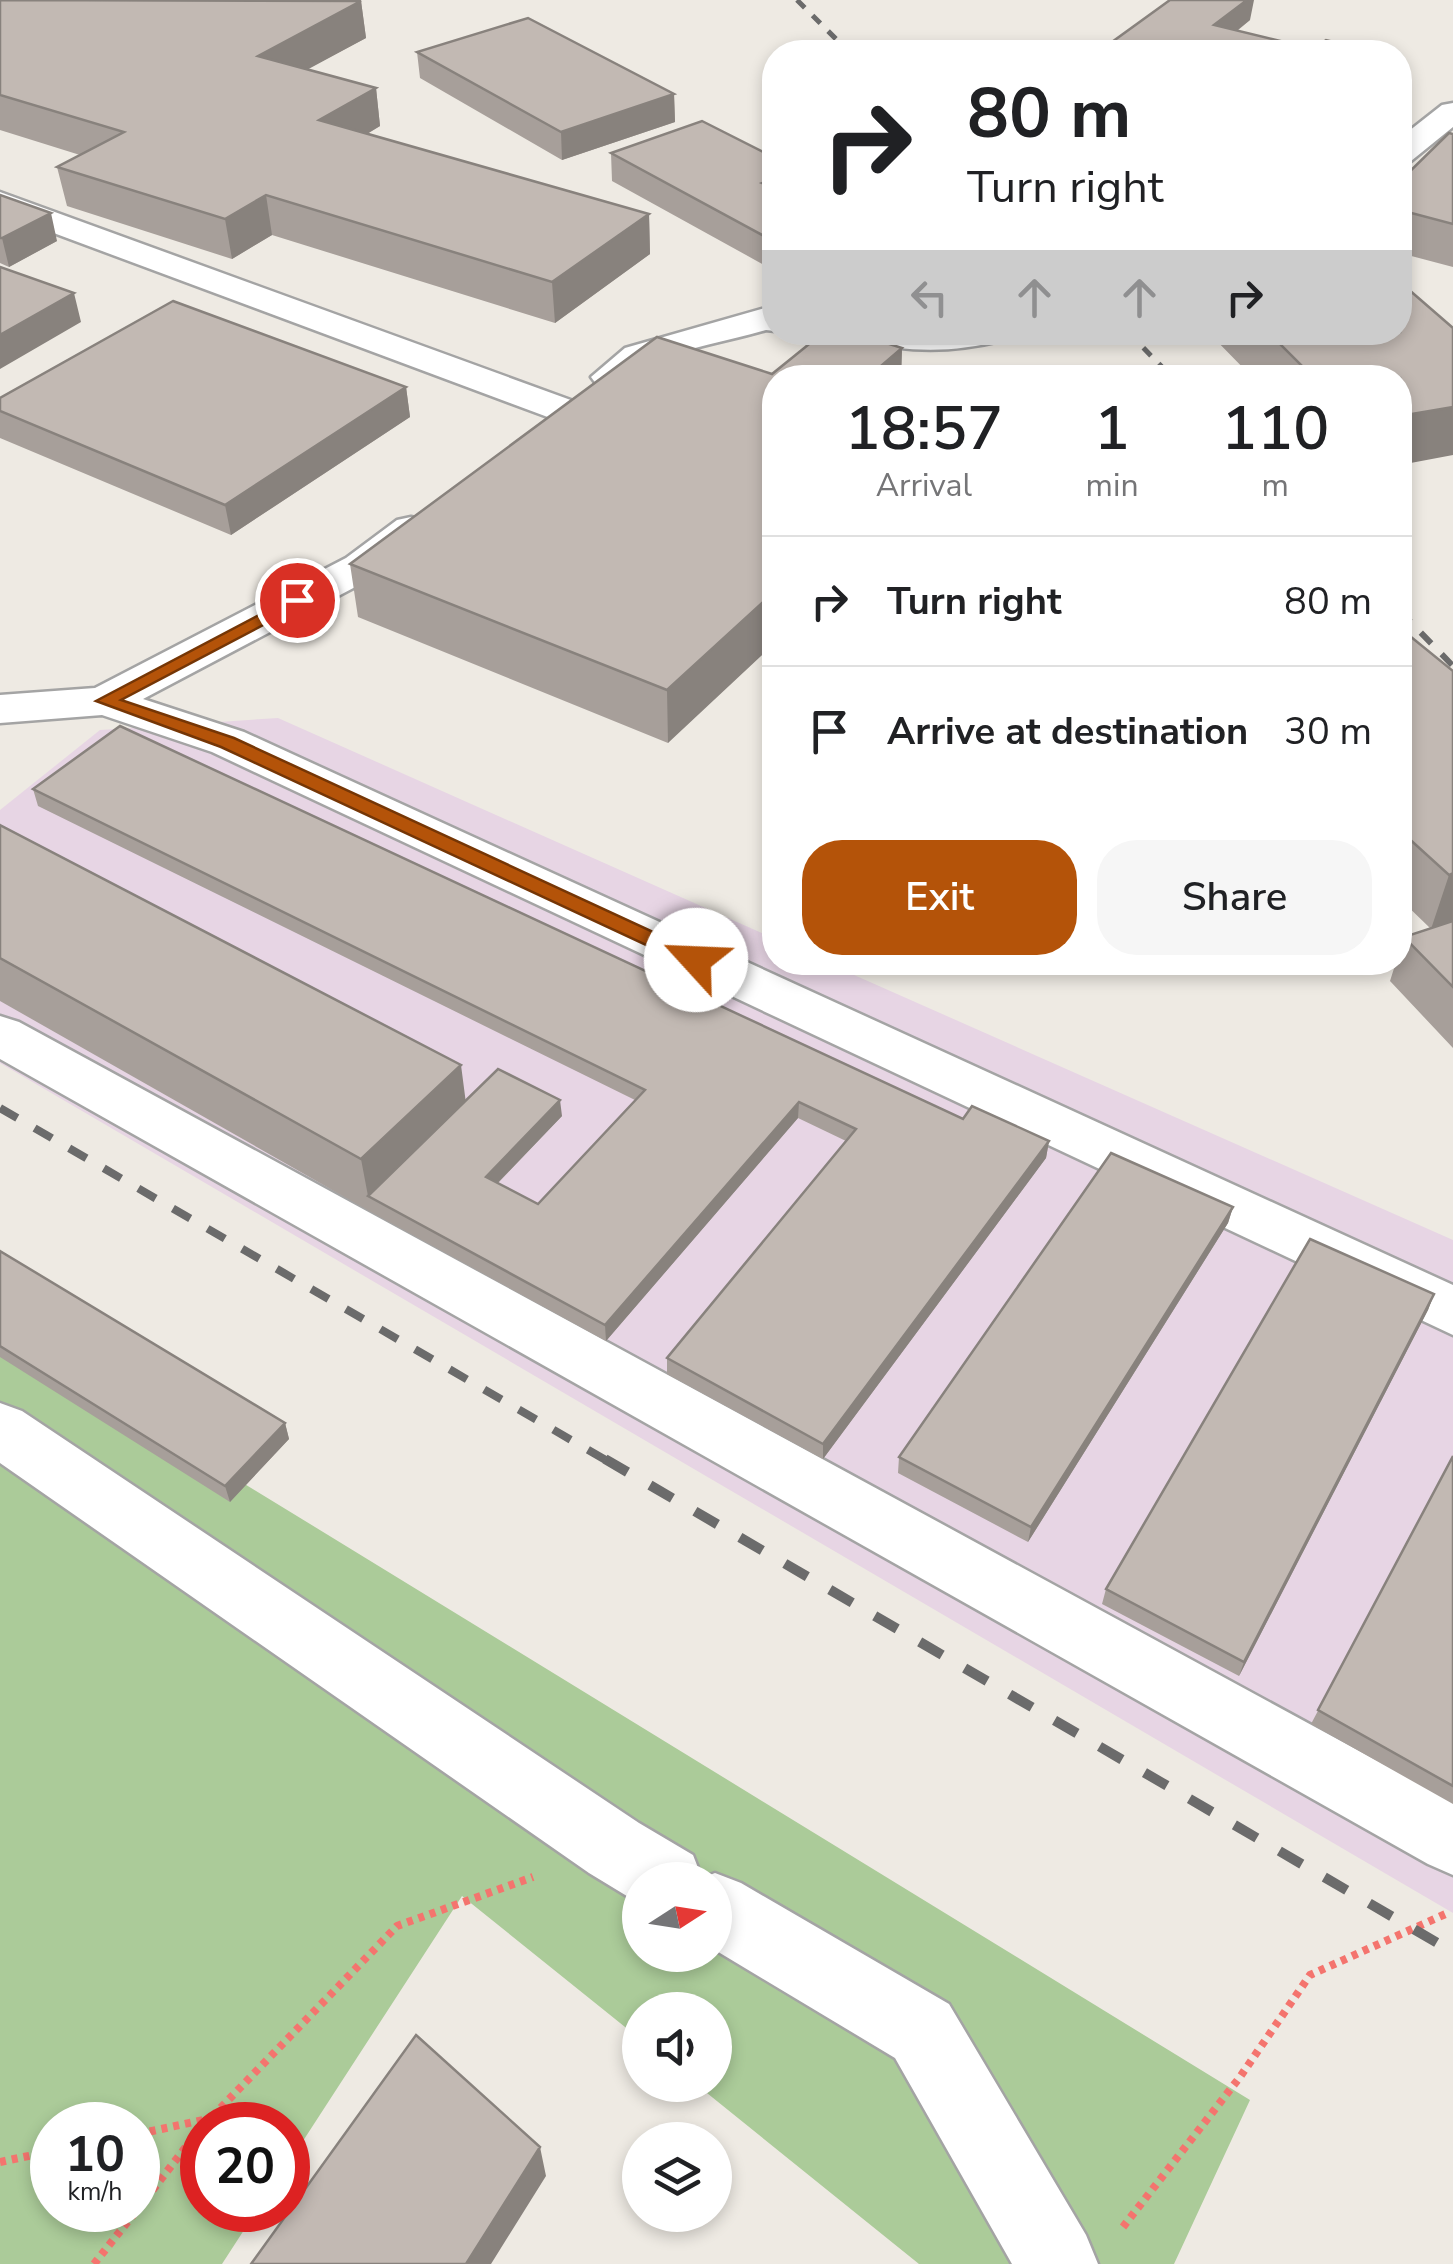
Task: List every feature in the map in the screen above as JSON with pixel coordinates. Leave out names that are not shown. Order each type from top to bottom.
[{"type":"lane","points":[[1412,144],[1453,112]]},
{"type":"lane","points":[[0,202],[551,422],[638,356],[762,320]]},
{"type":"lane","points":[[105,701],[361,567],[440,507]]},
{"type":"lane","points":[[0,709],[105,701],[228,742],[1453,1311]]},
{"type":"lane","points":[[0,1035],[1453,1840]]},
{"type":"lane","points":[[0,1429],[637,1862]]},
{"type":"lane","points":[[732,1918],[922,2031],[1088,2248]]},
{"type":"path","points":[[226,2102],[397,1926],[622,1869]]},
{"type":"path","points":[[1088,2248],[1259,2049],[1310,1975],[1453,1910]]},
{"type":"path","points":[[0,2162],[30,2156]]},
{"type":"path","points":[[160,2181],[180,2156]]},
{"type":"path","points":[[94,2264],[119,2232]]},
{"type":"shaded area","points":[[278,718],[762,933],[762,975],[854,975],[1453,1240],[1453,1913],[0,1063],[0,810],[100,730]]},
{"type":"green space","points":[[0,1334],[1250,2100],[1174,2264],[919,2264],[718,2102],[732,2102],[732,1992],[622,1992],[622,2025],[462,1896],[310,2130],[310,2102],[180,2102],[180,2232],[243,2232],[222,2264],[0,2264]]},
{"type":"building","points":[[0,0],[361,1],[258,56],[376,88],[319,120],[649,214],[552,282],[266,195],[225,219],[57,167],[124,132],[0,95]]},
{"type":"building","points":[[1170,0],[1247,0],[1214,25],[1276,40],[1115,40]]},
{"type":"building","points":[[528,18],[674,94],[561,132],[417,52]]},
{"type":"building","points":[[702,121],[762,151],[762,235],[611,153]]},
{"type":"building","points":[[1449,133],[1453,134],[1453,224],[1412,213],[1412,169]]},
{"type":"building","points":[[0,195],[51,213],[0,238]]},
{"type":"building","points":[[0,267],[74,293],[0,335]]},
{"type":"building","points":[[1412,292],[1453,328],[1453,407],[1412,414],[1412,365],[1301,365],[1281,345],[1412,345]]},
{"type":"building","points":[[173,301],[406,387],[225,505],[0,411],[0,398]]},
{"type":"building","points":[[657,337],[762,371],[762,603],[667,690],[350,564]]},
{"type":"building","points":[[808,345],[902,348],[882,365],[783,365]]},
{"type":"building","points":[[1412,638],[1453,671],[1453,873],[1449,875],[1412,841]]},
{"type":"building","points":[[120,726],[963,1119],[972,1106],[1049,1141],[823,1444],[667,1358],[856,1129],[799,1102],[605,1325],[368,1196],[498,1069],[560,1100],[486,1177],[538,1204],[645,1090],[33,789]]},
{"type":"building","points":[[0,825],[461,1065],[361,1159],[0,958]]},
{"type":"building","points":[[1453,921],[1453,987],[1412,945],[1412,934]]},
{"type":"building","points":[[1111,1153],[1233,1207],[1031,1527],[899,1457]]},
{"type":"building","points":[[1310,1239],[1434,1294],[1244,1662],[1106,1589]]},
{"type":"building","points":[[0,1251],[285,1423],[225,1486],[0,1346]]},
{"type":"building","points":[[1453,1456],[1453,1786],[1318,1710]]},
{"type":"building","points":[[416,2035],[540,2147],[466,2264],[251,2264],[274,2232],[310,2232],[310,2182]]},
{"type":"railway","points":[[797,0],[837,40]]},
{"type":"railway","points":[[1141,345],[1160,365]]},
{"type":"railway","points":[[1412,623],[1453,666]]},
{"type":"railway","points":[[0,1108],[609,1462]]},
{"type":"railway","points":[[605,1459],[1453,1952]]},
{"type":"route","points":[[297,600],[105,701],[228,742],[696,960]]}]
